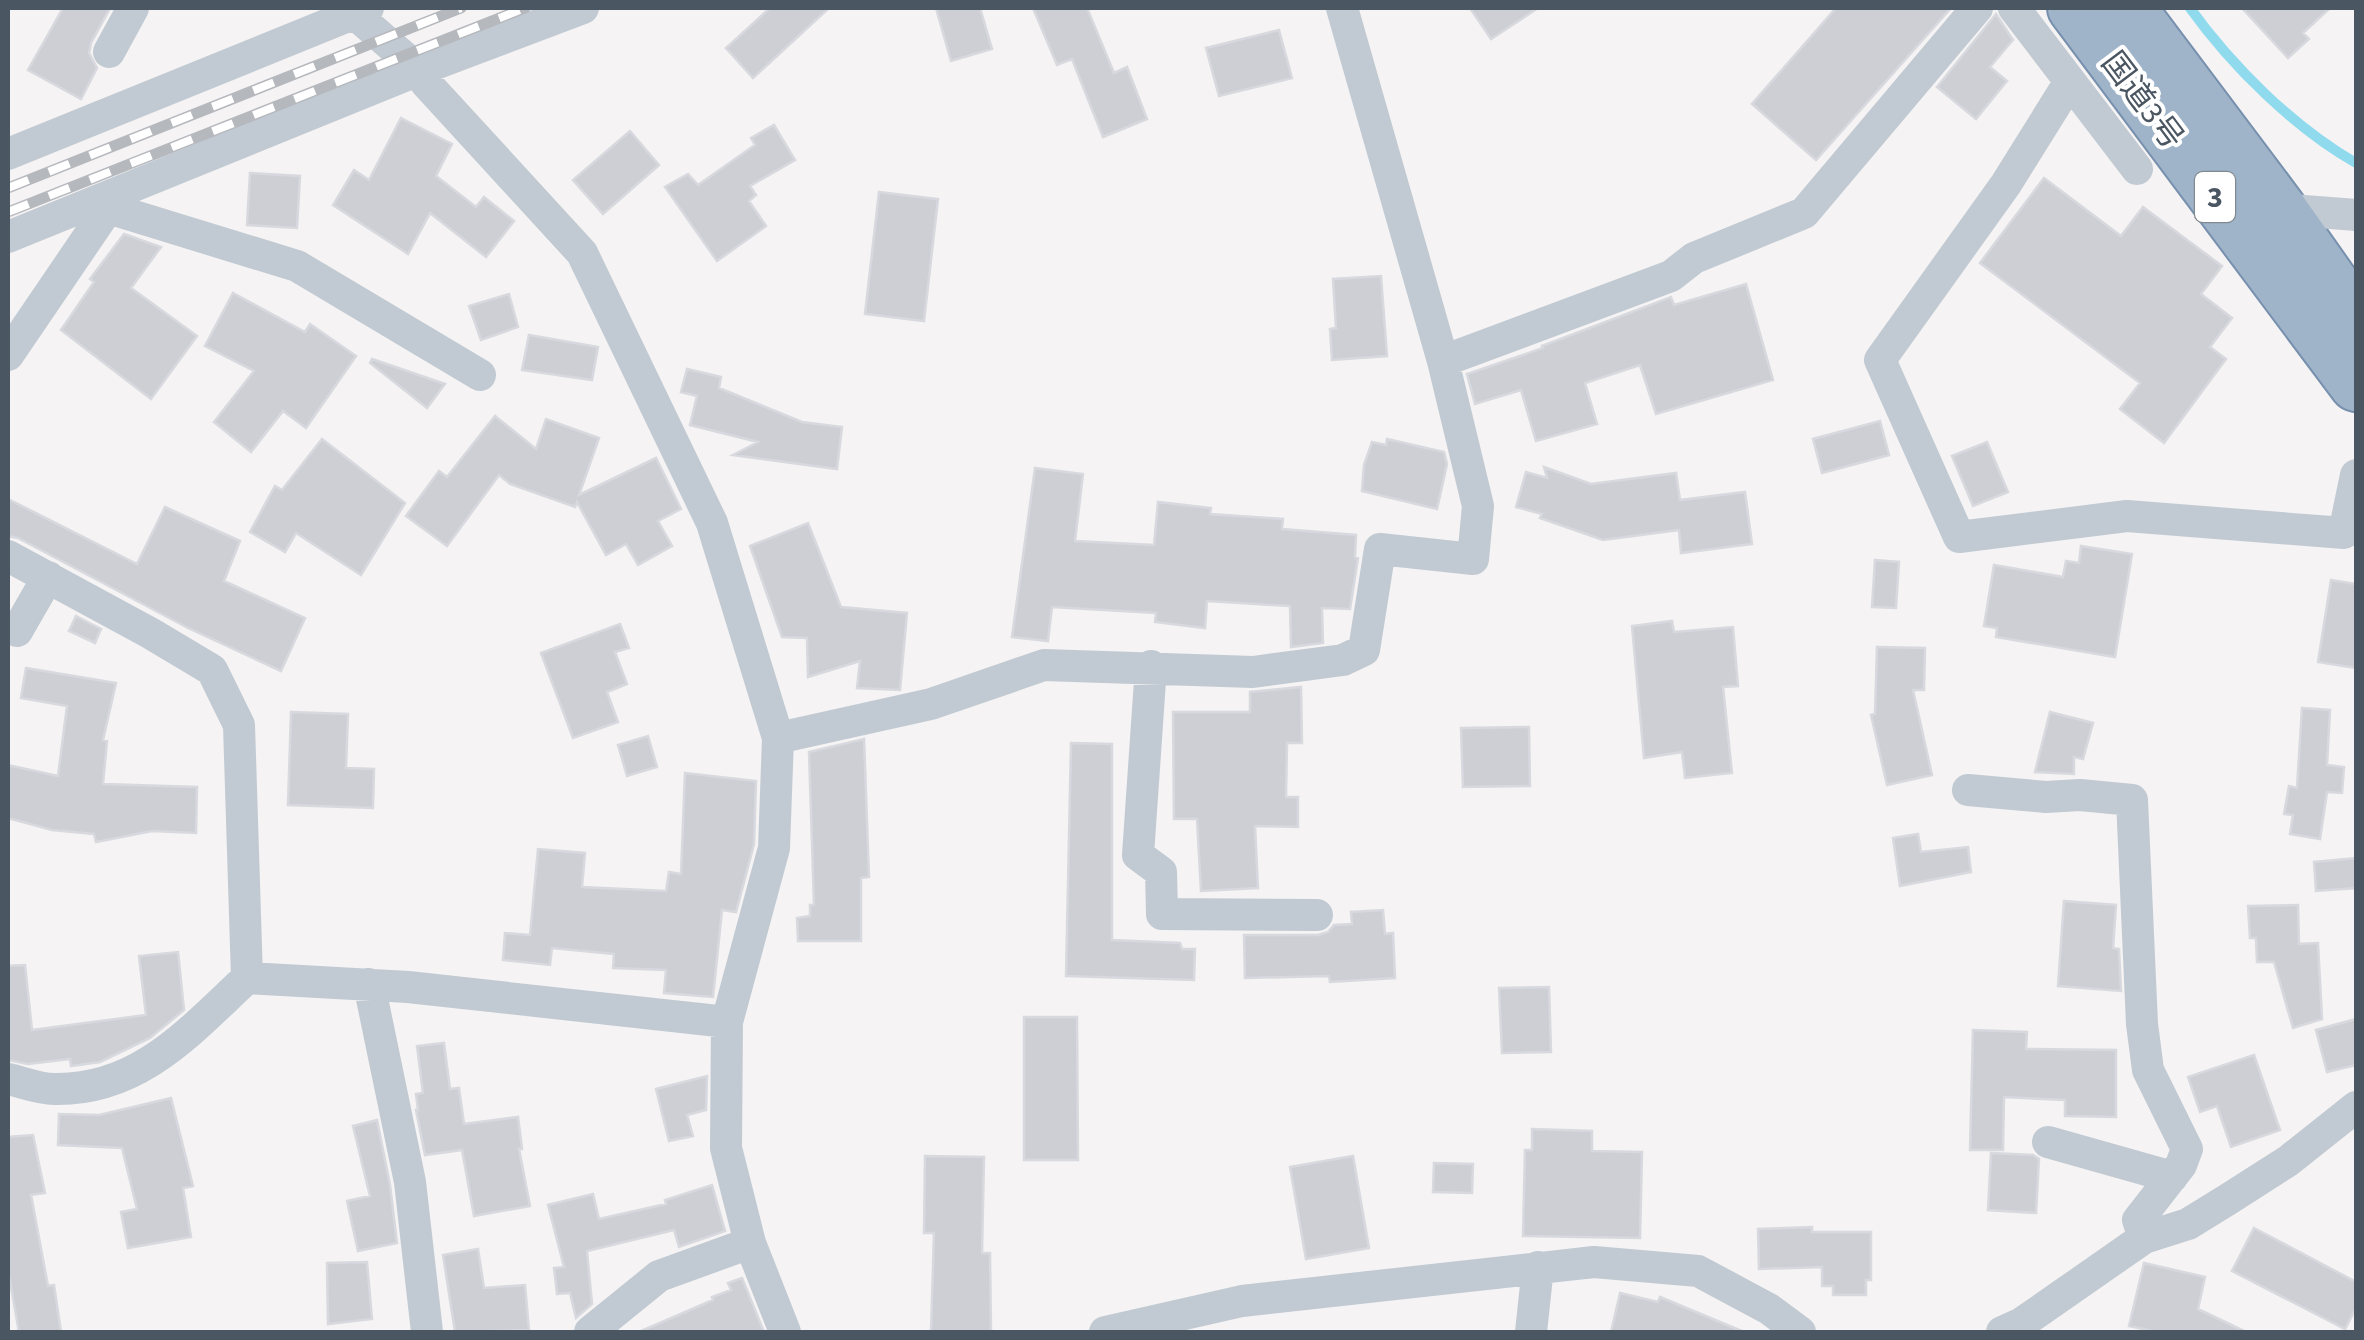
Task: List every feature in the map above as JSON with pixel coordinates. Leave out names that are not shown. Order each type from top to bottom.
[{"type":"highway","name":"国道3号","points":[[2074,8],[2356,385]]},
{"type":"highway","name":"国道3号","points":[[2128,8],[2356,317]]},
{"type":"street","points":[[109,52],[133,8]]},
{"type":"street","points":[[8,237],[419,70],[583,8]]},
{"type":"street","points":[[778,738],[931,704],[1044,666],[1151,666],[1253,672],[1343,660],[1364,650],[1380,549],[1473,560],[1478,506],[1443,362],[1342,8]]},
{"type":"street","points":[[1443,362],[1671,276],[1694,258],[1804,212],[1977,8]]},
{"type":"street","points":[[2014,8],[2137,169]]},
{"type":"street","points":[[8,154],[358,9],[419,70],[426,83],[582,253],[712,524],[778,738],[774,848],[727,1022],[726,1148],[750,1242],[785,1332]]},
{"type":"street","points":[[2069,84],[2006,184],[1880,360],[1959,537],[2127,516],[2344,533],[2356,475]]},
{"type":"street","points":[[8,355],[108,208],[297,266],[480,374]]},
{"type":"street","points":[[2280,209],[2356,215]]},
{"type":"street","points":[[8,556],[212,670],[240,724],[247,978]]},
{"type":"street","points":[[17,631],[48,577]]},
{"type":"street","points":[[1151,666],[1138,855],[1161,872],[1162,914],[1318,915]]},
{"type":"street","points":[[1968,790],[2046,798],[2080,794],[2132,800],[2142,1024],[2148,1070],[2186,1149],[2181,1165],[2138,1220],[2144,1238]]},
{"type":"street","points":[[8,1079],[52,1090],[103,1083],[161,1057],[247,978],[369,984],[727,1022]]},
{"type":"street","points":[[369,984],[410,1182],[427,1332]]},
{"type":"street","points":[[2002,1332],[2022,1324],[2144,1238],[2188,1224],[2228,1200],[2288,1161],[2356,1107]]},
{"type":"street","points":[[2048,1142],[2172,1177]]},
{"type":"street","points":[[590,1332],[659,1276],[750,1242]]},
{"type":"street","points":[[1105,1332],[1242,1301],[1594,1262],[1698,1271],[1769,1309],[1800,1332]]},
{"type":"street","points":[[1531,1332],[1538,1267]]},
{"type":"building","points":[[63,8],[110,8],[91,43],[89,53],[97,68],[81,99],[28,70]]},
{"type":"building","points":[[770,8],[829,8],[753,78],[726,48]]},
{"type":"building","points":[[936,8],[980,8],[992,49],[951,61]]},
{"type":"building","points":[[1033,8],[1087,8],[1114,73],[1127,67],[1147,119],[1103,137],[1072,59],[1057,65]]},
{"type":"building","points":[[1470,8],[1538,8],[1491,39]]},
{"type":"building","points":[[1836,8],[1951,8],[1816,160],[1752,104]]},
{"type":"building","points":[[2242,8],[2330,8],[2303,33],[2309,39],[2288,58]]},
{"type":"building","points":[[1996,14],[2013,40],[1990,67],[2007,81],[1976,119],[1937,87]]},
{"type":"building","points":[[1279,30],[1292,78],[1219,96],[1206,48]]},
{"type":"building","points":[[401,118],[452,144],[436,176],[476,207],[484,197],[514,221],[486,257],[430,213],[408,254],[333,205],[354,170],[369,180]]},
{"type":"building","points":[[774,125],[795,160],[750,186],[756,195],[749,201],[766,226],[717,261],[665,187],[688,174],[698,185],[755,145],[751,138]]},
{"type":"building","points":[[630,131],[659,165],[603,214],[573,180]]},
{"type":"building","points":[[250,173],[300,176],[297,228],[247,225]]},
{"type":"building","points":[[2044,178],[2121,236],[2143,207],[2222,266],[2201,294],[2232,318],[2210,347],[2226,359],[2164,443],[2120,409],[2140,383],[1980,263]]},
{"type":"building","points":[[879,192],[938,199],[924,321],[865,314]]},
{"type":"building","points":[[124,234],[161,247],[131,288],[197,336],[151,399],[61,330],[94,282],[90,279]]},
{"type":"building","points":[[1381,276],[1387,356],[1332,360],[1330,329],[1336,328],[1333,279]]},
{"type":"building","points":[[1746,284],[1773,380],[1656,414],[1640,365],[1585,383],[1597,424],[1536,441],[1521,390],[1475,404],[1467,374],[1671,297],[1674,305]]},
{"type":"building","points":[[233,293],[305,332],[310,324],[356,356],[306,428],[283,411],[251,452],[214,422],[254,371],[205,346]]},
{"type":"building","points":[[509,294],[518,327],[481,340],[469,306]]},
{"type":"building","points":[[529,335],[598,347],[592,380],[522,370]]},
{"type":"building","points":[[372,359],[445,384],[427,408],[370,363]]},
{"type":"building","points":[[687,369],[721,377],[719,388],[802,422],[842,427],[837,469],[733,455],[758,442],[690,425],[697,396],[681,392]]},
{"type":"building","points":[[495,416],[536,449],[546,419],[599,438],[579,495],[656,458],[681,509],[658,521],[672,546],[638,565],[626,544],[606,555],[577,502],[575,507],[510,484],[499,475],[447,546],[406,516],[439,471],[447,477]]},
{"type":"building","points":[[1880,421],[1889,455],[1822,473],[1813,439]]},
{"type":"building","points":[[322,439],[405,503],[361,575],[296,533],[285,552],[250,532],[275,486],[282,490]]},
{"type":"building","points":[[1387,439],[1444,452],[1447,464],[1437,509],[1362,491],[1364,465],[1372,442],[1386,445]]},
{"type":"building","points":[[1987,442],[2008,492],[1973,506],[1952,456]]},
{"type":"building","points":[[1544,467],[1591,484],[1676,473],[1680,500],[1745,492],[1752,544],[1681,553],[1679,530],[1603,540],[1540,518],[1542,514],[1516,507],[1526,472],[1547,478]]},
{"type":"building","points":[[1035,468],[1083,474],[1075,541],[1154,545],[1158,502],[1211,508],[1210,514],[1283,519],[1282,529],[1356,535],[1358,558],[1350,609],[1322,608],[1323,643],[1291,647],[1290,606],[1207,601],[1205,628],[1155,622],[1156,613],[1052,607],[1048,641],[1012,637]]},
{"type":"building","points":[[8,499],[137,564],[165,507],[240,541],[224,581],[305,618],[281,671],[8,536]]},
{"type":"building","points":[[808,523],[841,607],[907,613],[900,690],[857,688],[860,661],[808,677],[807,638],[782,637],[750,546]]},
{"type":"building","points":[[2081,546],[2132,554],[2115,657],[1996,637],[1997,628],[1984,626],[1994,565],[2063,577],[2066,561],[2079,563]]},
{"type":"building","points":[[1875,560],[1899,562],[1896,608],[1872,607]]},
{"type":"building","points":[[2331,580],[2356,584],[2356,668],[2318,662]]},
{"type":"building","points":[[76,616],[101,629],[95,643],[69,631]]},
{"type":"building","points":[[1672,621],[1674,632],[1733,627],[1738,686],[1723,687],[1732,773],[1685,778],[1682,752],[1644,758],[1632,626]]},
{"type":"building","points":[[620,624],[629,648],[615,652],[627,684],[607,692],[618,722],[573,738],[541,653]]},
{"type":"building","points":[[1877,647],[1925,648],[1924,690],[1913,690],[1932,775],[1887,785],[1871,715],[1875,714]]},
{"type":"building","points":[[26,668],[116,683],[103,740],[107,741],[103,784],[197,787],[196,833],[152,831],[96,842],[94,834],[52,830],[8,818],[8,765],[58,776],[67,706],[21,698]]},
{"type":"building","points":[[1301,687],[1302,743],[1287,743],[1286,797],[1298,797],[1298,827],[1255,826],[1258,888],[1201,891],[1197,819],[1174,819],[1173,712],[1250,712],[1250,692]]},
{"type":"building","points":[[2302,708],[2330,710],[2327,765],[2344,767],[2342,793],[2327,792],[2320,839],[2290,834],[2293,815],[2284,814],[2289,786],[2297,788]]},
{"type":"building","points":[[291,712],[348,714],[346,768],[374,769],[373,808],[288,805]]},
{"type":"building","points":[[2050,712],[2093,723],[2083,759],[2074,757],[2074,774],[2035,772]]},
{"type":"building","points":[[1529,727],[1530,786],[1463,787],[1461,728]]},
{"type":"building","points":[[648,736],[657,767],[627,776],[618,745]]},
{"type":"building","points":[[864,739],[869,877],[861,878],[861,941],[798,941],[797,918],[810,916],[810,905],[814,905],[809,752]]},
{"type":"building","points":[[1071,743],[1112,744],[1112,940],[1180,943],[1182,949],[1195,949],[1194,980],[1066,976]]},
{"type":"building","points":[[685,773],[756,781],[754,844],[736,912],[722,910],[713,997],[664,993],[666,970],[613,968],[614,954],[552,948],[550,965],[503,960],[505,933],[530,935],[538,849],[585,853],[582,887],[666,891],[669,872],[681,874]]},
{"type":"building","points":[[1918,834],[1921,852],[1968,847],[1971,872],[1900,886],[1893,838]]},
{"type":"building","points":[[2356,858],[2356,888],[2316,891],[2314,862]]},
{"type":"building","points":[[2064,901],[2116,905],[2113,948],[2119,949],[2121,991],[2058,986]]},
{"type":"building","points":[[2298,905],[2299,944],[2318,943],[2322,1019],[2293,1028],[2274,962],[2257,962],[2256,938],[2250,938],[2248,906]]},
{"type":"building","points":[[1383,910],[1385,934],[1393,933],[1395,978],[1330,982],[1329,976],[1245,978],[1244,935],[1318,935],[1334,925],[1352,924],[1351,912]]},
{"type":"building","points":[[178,952],[184,1010],[150,1038],[100,1062],[71,1066],[70,1059],[28,1064],[8,1060],[8,966],[25,965],[32,1030],[146,1015],[139,956]]},
{"type":"building","points":[[1549,987],[1551,1052],[1502,1053],[1499,988]]},
{"type":"building","points":[[1024,1017],[1077,1017],[1078,1160],[1024,1160]]},
{"type":"building","points":[[2356,1019],[2356,1065],[2327,1072],[2316,1030]]},
{"type":"building","points":[[1973,1030],[2027,1032],[2026,1049],[2116,1050],[2116,1117],[2065,1116],[2065,1100],[2004,1097],[2003,1150],[1970,1150]]},
{"type":"building","points":[[444,1043],[450,1089],[459,1088],[464,1124],[518,1117],[519,1149],[530,1206],[474,1216],[462,1150],[425,1155],[416,1110],[416,1094],[423,1093],[417,1046]]},
{"type":"building","points":[[2254,1055],[2280,1130],[2231,1147],[2217,1106],[2200,1112],[2188,1077]]},
{"type":"building","points":[[707,1076],[706,1110],[687,1115],[693,1136],[669,1141],[656,1089]]},
{"type":"building","points":[[171,1098],[193,1186],[183,1188],[191,1237],[128,1248],[121,1212],[137,1209],[122,1148],[58,1145],[59,1114],[99,1115]]},
{"type":"building","points":[[377,1120],[397,1243],[358,1251],[347,1201],[370,1196],[353,1126]]},
{"type":"building","points":[[1532,1129],[1592,1131],[1592,1151],[1642,1152],[1640,1238],[1523,1236],[1525,1150],[1532,1150]]},
{"type":"building","points":[[33,1135],[45,1193],[31,1195],[48,1286],[54,1285],[61,1332],[19,1332],[8,1270],[8,1137]]},
{"type":"building","points":[[1991,1153],[2033,1155],[2039,1159],[2036,1213],[1988,1210]]},
{"type":"building","points":[[925,1156],[984,1157],[982,1253],[990,1253],[991,1332],[931,1332],[934,1233],[924,1233]]},
{"type":"building","points":[[1353,1156],[1369,1248],[1306,1259],[1290,1167]]},
{"type":"building","points":[[1434,1163],[1473,1164],[1472,1193],[1433,1192]]},
{"type":"building","points":[[712,1185],[725,1231],[679,1247],[674,1230],[587,1251],[592,1304],[576,1318],[570,1293],[557,1294],[554,1268],[564,1267],[548,1205],[593,1194],[599,1219],[666,1204],[665,1200]]},
{"type":"building","points":[[1812,1227],[1812,1232],[1871,1232],[1871,1280],[1866,1280],[1866,1295],[1833,1295],[1833,1286],[1822,1286],[1822,1267],[1759,1269],[1758,1229]]},
{"type":"building","points":[[2254,1228],[2356,1282],[2356,1308],[2345,1329],[2232,1271]]},
{"type":"building","points":[[478,1249],[484,1288],[525,1285],[529,1330],[455,1332],[443,1255]]},
{"type":"building","points":[[367,1262],[372,1319],[328,1324],[327,1263]]},
{"type":"building","points":[[2144,1263],[2205,1277],[2198,1309],[2246,1332],[2158,1332],[2129,1326]]},
{"type":"building","points":[[742,1278],[764,1332],[639,1332],[713,1300],[712,1297],[731,1290],[728,1283]]},
{"type":"building","points":[[1620,1293],[1658,1302],[1660,1297],[1744,1332],[1611,1332]]},
{"type":"waterway","points":[[2190,8],[2265,94],[2310,132],[2356,163]]},
{"type":"railway","points":[[8,188],[461,8]]},
{"type":"railway","points":[[8,212],[525,8]]}]
